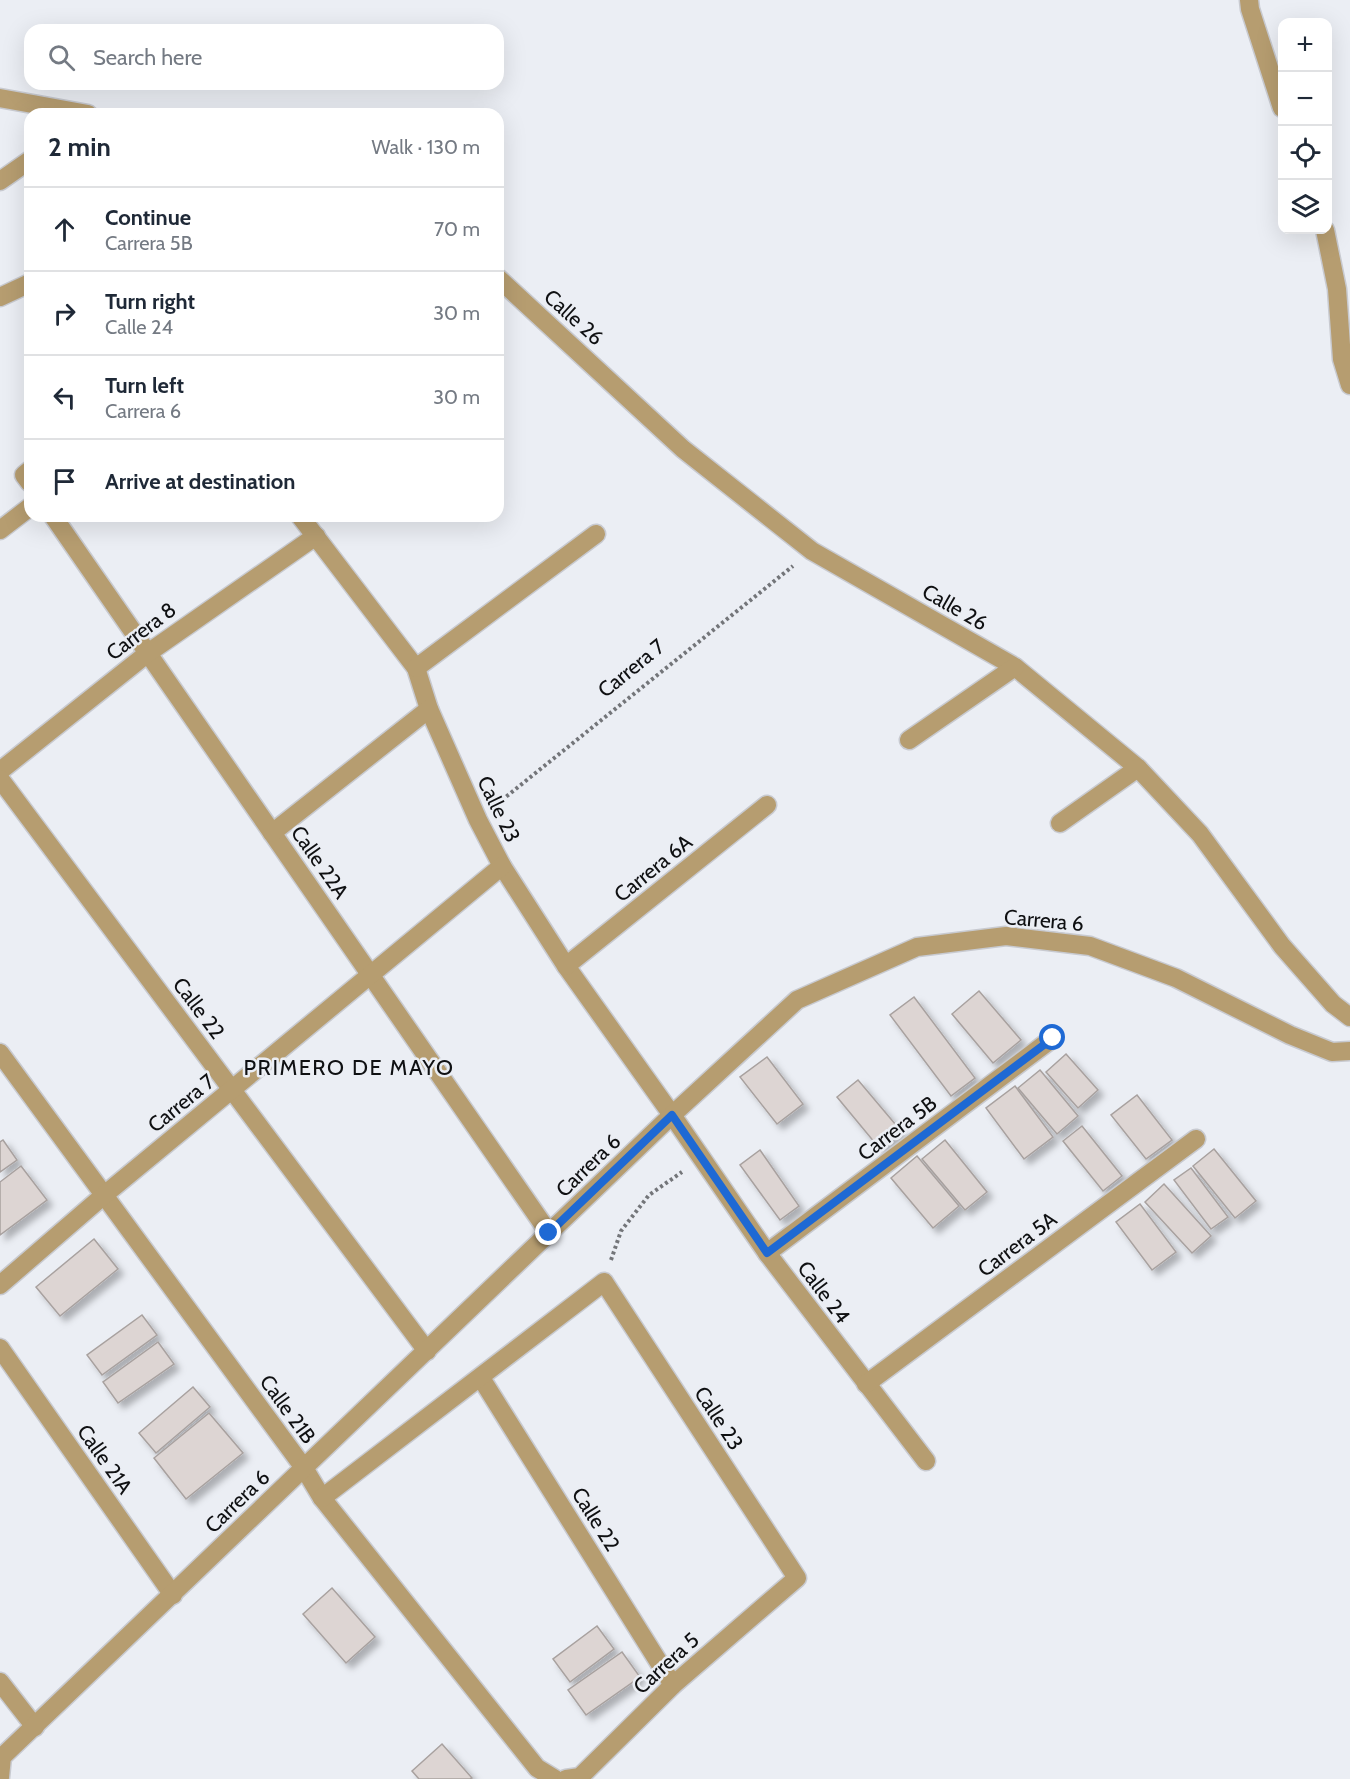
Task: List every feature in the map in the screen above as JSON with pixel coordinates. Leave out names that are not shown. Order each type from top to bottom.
[{"type":"street","points":[[1249,0],[1278,96]]},
{"type":"street","points":[[0,98],[52,108]]},
{"type":"street","points":[[0,181],[24,164]]},
{"type":"street","points":[[1326,234],[1337,289],[1342,359],[1350,385]]},
{"type":"street","name":"Calle 26","points":[[504,284],[683,449],[812,551],[1015,667],[1138,768],[1200,834],[1282,946],[1333,1004],[1350,1017]]},
{"type":"street","points":[[0,297],[24,286]]},
{"type":"street","points":[[0,530],[24,512]]},
{"type":"street","name":"Calle 22A","points":[[57,522],[549,1233]]},
{"type":"street","name":"Calle 23","points":[[305,522],[416,668],[429,709],[478,820],[502,866],[566,966],[672,1115]]},
{"type":"street","points":[[416,668],[596,534]]},
{"type":"street","name":"Carrera 8","points":[[0,771],[148,653],[316,536]]},
{"type":"street","points":[[909,740],[1015,667]]},
{"type":"street","points":[[272,833],[429,709]]},
{"type":"street","points":[[1060,823],[1138,768]]},
{"type":"street","name":"Calle 22","points":[[0,779],[427,1351]]},
{"type":"street","name":"Carrera 6A","points":[[566,966],[767,805]]},
{"type":"street","name":"Carrera 7","points":[[0,1285],[103,1196],[502,866]]},
{"type":"street","name":"Carrera 6","points":[[0,1777],[2,1757],[672,1115],[797,1000],[917,947],[1006,936],[1090,946],[1176,978],[1290,1035],[1332,1052],[1350,1051]]},
{"type":"street","name":"Carrera 5B","points":[[767,1253],[1053,1038]]},
{"type":"street","name":"Calle 21B","points":[[0,1053],[304,1468],[322,1498],[537,1768],[555,1779]]},
{"type":"street","name":"Calle 24","points":[[672,1115],[767,1253],[926,1461]]},
{"type":"street","name":"Carrera 5A","points":[[866,1384],[1196,1139]]},
{"type":"street","points":[[322,1498],[604,1282]]},
{"type":"street","name":"Calle 23","points":[[604,1282],[797,1578]]},
{"type":"street","name":"Calle 21A","points":[[0,1348],[173,1595]]},
{"type":"street","name":"Calle 22","points":[[481,1378],[673,1684]]},
{"type":"street","name":"Carrera 5","points":[[566,1779],[580,1777],[673,1684],[797,1578]]},
{"type":"street","points":[[0,1682],[35,1726]]},
{"type":"path","name":"Carrera 7","points":[[478,820],[812,551]]},
{"type":"path","points":[[604,1282],[621,1231],[649,1195],[701,1156]]},
{"type":"building","points":[[979,991],[1021,1040],[993,1063],[952,1014]]},
{"type":"building","points":[[914,997],[975,1078],[951,1096],[890,1015]]},
{"type":"building","points":[[1066,1054],[1098,1090],[1078,1108],[1046,1072]]},
{"type":"building","points":[[767,1057],[803,1104],[777,1124],[740,1077]]},
{"type":"building","points":[[1040,1070],[1078,1116],[1057,1134],[1018,1088]]},
{"type":"building","points":[[858,1080],[901,1131],[880,1149],[837,1097]]},
{"type":"building","points":[[1015,1086],[1053,1137],[1024,1159],[986,1108]]},
{"type":"building","points":[[1137,1095],[1172,1140],[1146,1159],[1111,1115]]},
{"type":"building","points":[[1082,1126],[1122,1176],[1103,1191],[1063,1141]]},
{"type":"building","points":[[3,1140],[17,1160],[0,1172],[0,1142]]},
{"type":"building","points":[[945,1140],[987,1192],[965,1210],[922,1159]]},
{"type":"building","points":[[1214,1149],[1256,1201],[1235,1218],[1193,1166]]},
{"type":"building","points":[[760,1150],[799,1206],[780,1220],[740,1165]]},
{"type":"building","points":[[917,1156],[959,1206],[933,1228],[891,1178]]},
{"type":"building","points":[[21,1166],[47,1200],[0,1235],[0,1182]]},
{"type":"building","points":[[1191,1168],[1228,1217],[1211,1229],[1174,1180]]},
{"type":"building","points":[[1164,1184],[1211,1236],[1192,1253],[1145,1202]]},
{"type":"building","points":[[1140,1204],[1176,1252],[1152,1270],[1116,1222]]},
{"type":"building","points":[[94,1239],[118,1269],[60,1316],[36,1287]]},
{"type":"building","points":[[142,1315],[157,1335],[102,1375],[87,1355]]},
{"type":"building","points":[[158,1342],[174,1364],[118,1403],[103,1382]]},
{"type":"building","points":[[193,1387],[210,1407],[156,1453],[139,1433]]},
{"type":"building","points":[[209,1413],[243,1453],[186,1499],[154,1458]]},
{"type":"building","points":[[332,1588],[375,1637],[346,1663],[303,1614]]},
{"type":"building","points":[[597,1626],[614,1649],[570,1682],[553,1659]]},
{"type":"building","points":[[622,1652],[640,1677],[586,1715],[568,1690]]},
{"type":"building","points":[[442,1744],[472,1778],[419,1779],[412,1771]]},
{"type":"district","name":"PRIMERO DE MAYO","points":[[349,1067]]},
{"type":"route","points":[[549,1233],[672,1115],[767,1253],[1053,1038]]}]
